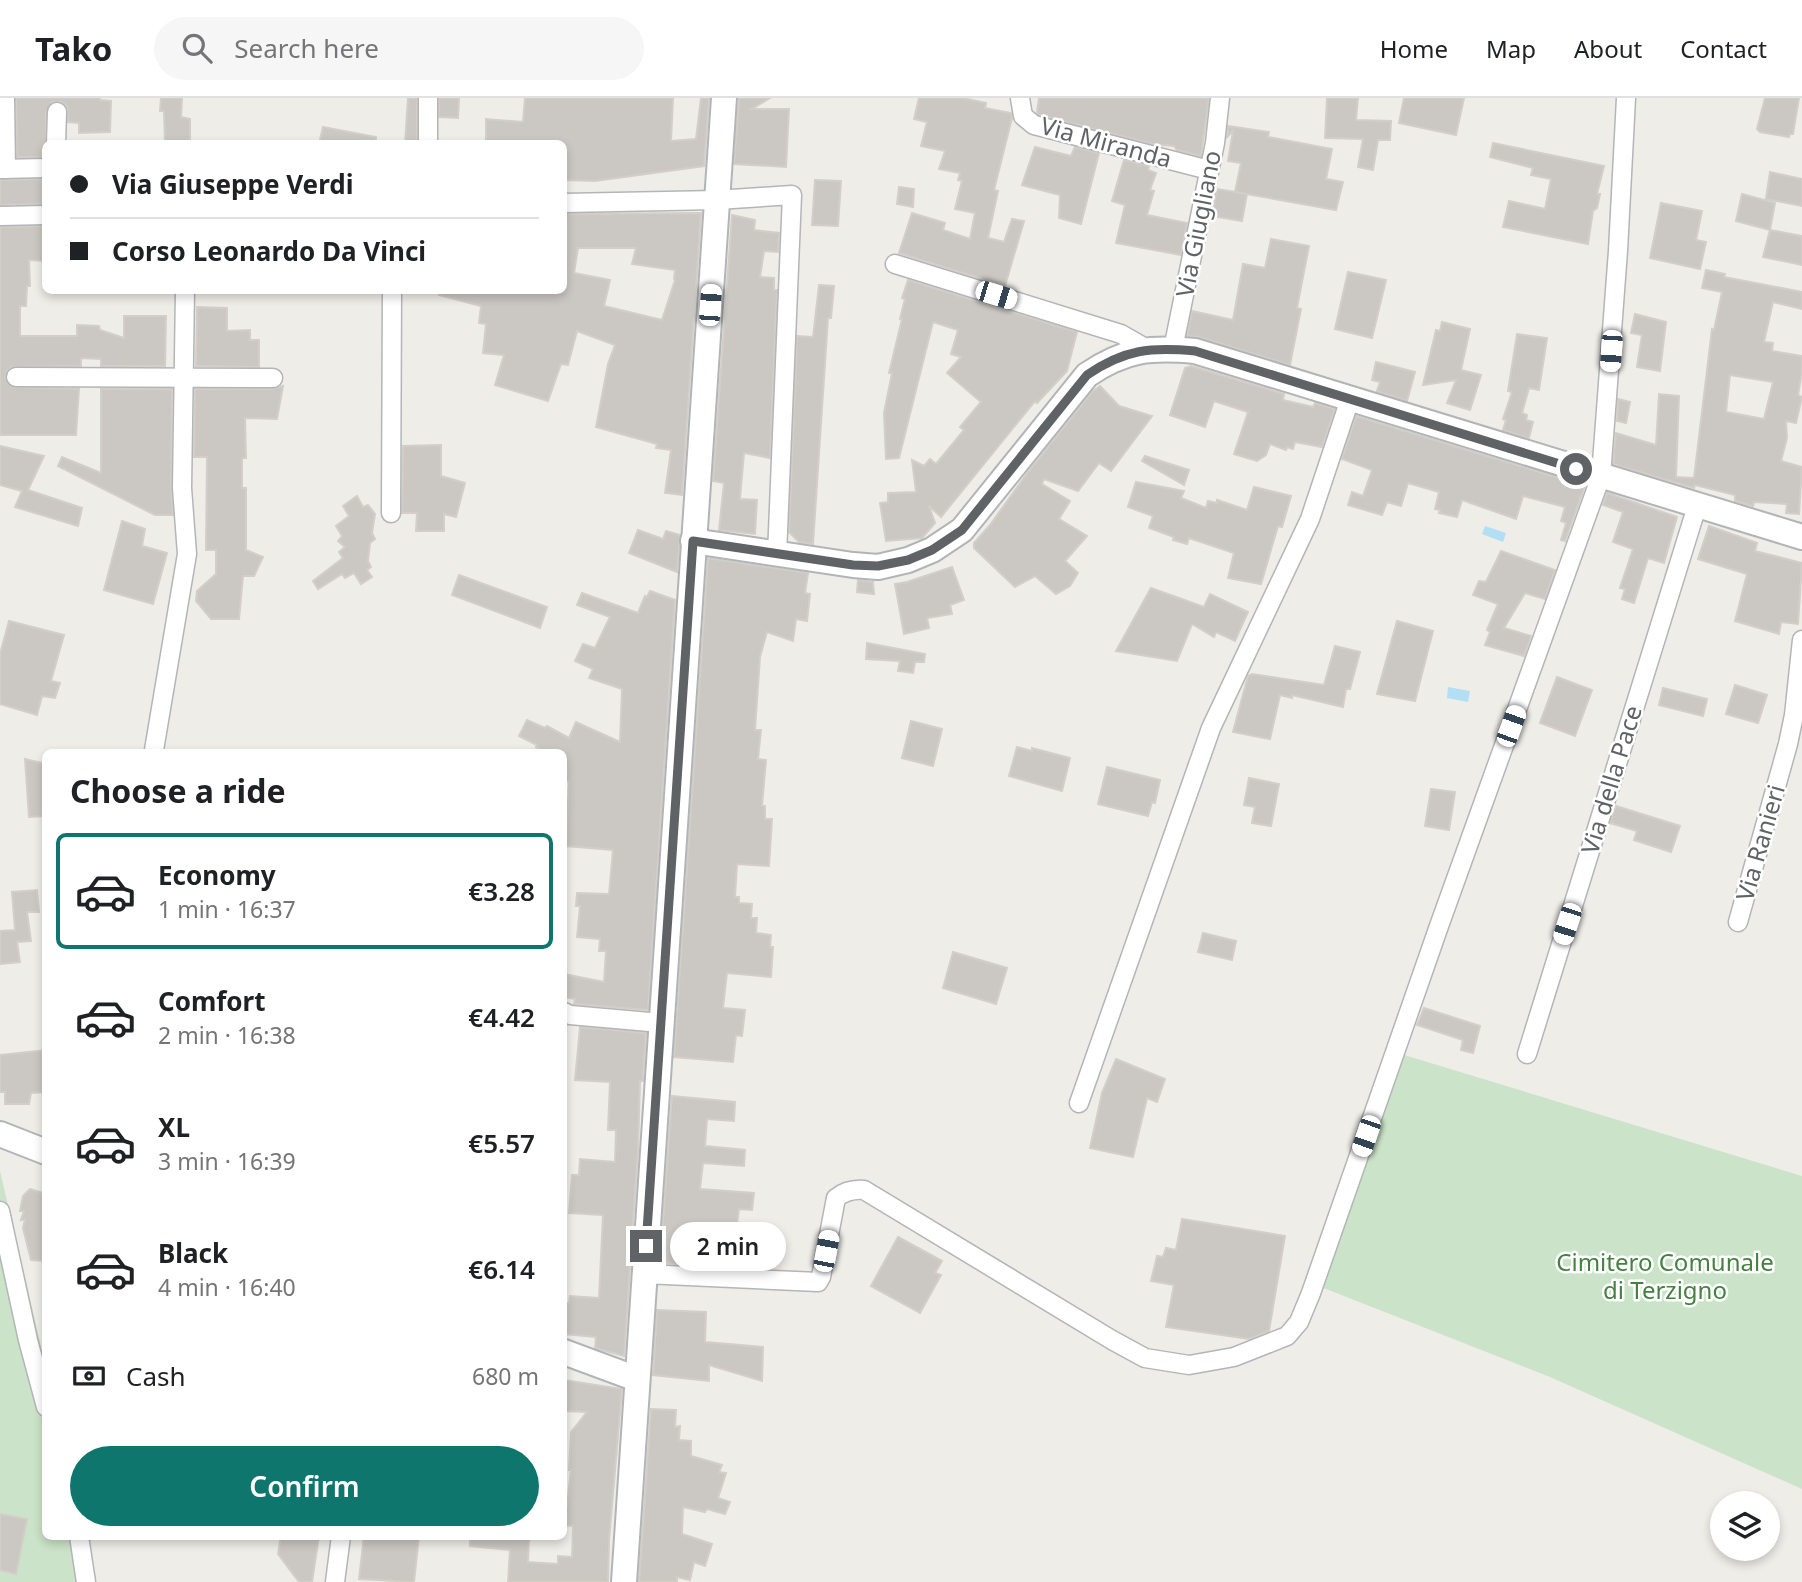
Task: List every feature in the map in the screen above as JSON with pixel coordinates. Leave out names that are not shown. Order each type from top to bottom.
[{"type":"main road","points":[[624,1582],[724,98]]},
{"type":"main road","points":[[693,541],[830,563],[878,566],[908,560],[932,550],[962,530],[1087,375],[1106,362],[1131,352],[1161,349],[1195,351],[1802,537]]},
{"type":"main road","points":[[0,1134],[42,1150]]},
{"type":"main road","points":[[567,1353],[637,1379]]},
{"type":"street","points":[[5,98],[3,169],[42,168]]},
{"type":"street","points":[[428,98],[428,140]]},
{"type":"street","name":"Via Miranda","points":[[1020,98],[1023,116],[1034,125],[1209,170]]},
{"type":"street","name":"Via Giugliano","points":[[1161,349],[1216,143],[1220,98]]},
{"type":"street","points":[[644,1274],[818,1282],[836,1198],[853,1189],[864,1190],[1145,1358],[1189,1365],[1234,1357],[1287,1336],[1299,1322],[1601,476],[1618,251],[1626,98]]},
{"type":"street","points":[[56,140],[57,112]]},
{"type":"street","points":[[567,203],[717,200],[792,195],[777,555]]},
{"type":"street","points":[[0,216],[42,215]]},
{"type":"street","points":[[895,264],[1121,334],[1161,349]]},
{"type":"street","points":[[154,749],[187,554],[182,488],[185,294]]},
{"type":"street","points":[[391,513],[392,294]]},
{"type":"street","points":[[16,377],[273,378]]},
{"type":"street","points":[[1079,1103],[1211,728],[1310,519],[1350,399]]},
{"type":"street","name":"Via della Pace","points":[[1527,1054],[1697,506]]},
{"type":"street","name":"Via Ranieri","points":[[1738,922],[1788,744],[1802,640]]},
{"type":"street","points":[[567,1014],[661,1023]]},
{"type":"street","points":[[0,1211],[42,1392]]},
{"type":"street","points":[[80,1540],[86,1582]]},
{"type":"street","points":[[335,1582],[340,1540]]},
{"type":"green space","name":"Cimitero Comunale di Terzigno","points":[[1401,1054],[1802,1176],[1802,1489],[1550,1377],[1321,1287]]},
{"type":"green space","points":[[0,1171],[42,1350],[42,1540],[86,1540],[92,1582],[0,1582]]},
{"type":"water","points":[[1485,526],[1506,533],[1503,542],[1482,534]]},
{"type":"water","points":[[1448,687],[1470,691],[1468,702],[1447,698]]},
{"type":"building","points":[[16,98],[100,98],[111,101],[110,132],[79,133],[79,123],[68,122],[67,106],[62,102],[52,102],[46,112],[46,140],[42,140],[42,157],[17,157]]},
{"type":"building","points":[[161,98],[182,98],[181,117],[190,119],[190,140],[165,140],[164,111],[160,111]]},
{"type":"building","points":[[408,98],[417,98],[417,140],[405,140]]},
{"type":"building","points":[[439,98],[459,98],[458,118],[439,117]]},
{"type":"building","points":[[525,98],[673,98],[671,141],[696,139],[701,98],[709,98],[704,166],[595,181],[567,180],[567,140],[486,140],[486,119],[523,122]]},
{"type":"building","points":[[739,98],[770,98],[752,109],[789,109],[786,167],[734,164]]},
{"type":"building","points":[[919,98],[963,98],[986,103],[985,108],[1011,113],[994,190],[998,191],[988,238],[1004,242],[1012,219],[1024,221],[1005,286],[899,253],[912,213],[945,223],[943,230],[970,239],[975,213],[955,209],[962,181],[958,180],[960,173],[939,169],[945,151],[921,146],[927,122],[914,119]]},
{"type":"building","points":[[1039,98],[1209,98],[1201,156],[1177,150],[1174,146],[1152,144],[1039,115]]},
{"type":"building","points":[[1327,98],[1358,98],[1356,120],[1391,121],[1390,140],[1378,140],[1373,170],[1358,167],[1363,139],[1325,138]]},
{"type":"building","points":[[1404,98],[1464,98],[1456,135],[1399,123]]},
{"type":"building","points":[[1765,98],[1799,98],[1793,134],[1789,137],[1760,132],[1757,129]]},
{"type":"building","points":[[1228,126],[1269,132],[1268,137],[1332,149],[1326,179],[1343,182],[1336,210],[1235,192],[1241,163],[1228,161],[1233,131],[1227,137]]},
{"type":"building","points":[[323,127],[376,137],[376,140],[320,140]]},
{"type":"building","points":[[1493,143],[1604,166],[1588,244],[1503,227],[1509,201],[1545,209],[1551,179],[1531,175],[1533,168],[1490,157]]},
{"type":"building","points":[[1035,147],[1071,156],[1075,147],[1099,153],[1081,224],[1059,218],[1060,195],[1022,185]]},
{"type":"building","points":[[1124,160],[1149,166],[1148,170],[1156,173],[1150,190],[1154,191],[1147,215],[1187,223],[1181,255],[1116,243],[1125,205],[1112,201]]},
{"type":"building","points":[[1770,172],[1802,179],[1802,206],[1766,199]]},
{"type":"building","points":[[42,179],[42,204],[0,205],[0,180]]},
{"type":"building","points":[[815,180],[841,181],[838,226],[812,225]]},
{"type":"building","points":[[899,187],[914,189],[913,207],[897,204]]},
{"type":"building","points":[[1217,189],[1247,194],[1242,221],[1212,216]]},
{"type":"building","points":[[1742,194],[1775,203],[1770,230],[1736,221]]},
{"type":"building","points":[[1661,203],[1702,211],[1696,240],[1706,242],[1700,269],[1650,258]]},
{"type":"building","points":[[701,213],[682,495],[665,493],[671,450],[656,448],[657,444],[596,427],[608,364],[615,345],[577,331],[568,365],[561,364],[548,401],[495,385],[504,355],[483,353],[486,324],[479,323],[481,306],[439,295],[567,294],[567,214]],"holes":[[[578,248],[636,248],[632,264],[675,270],[675,280],[662,320],[604,306],[610,280],[574,273]]]},
{"type":"building","points":[[732,215],[755,220],[754,230],[779,233],[778,252],[764,251],[760,277],[774,278],[774,290],[777,290],[770,458],[744,453],[740,499],[757,500],[755,534],[719,530],[724,483],[713,481]]},
{"type":"building","points":[[42,226],[42,261],[29,260],[30,286],[27,286],[26,306],[20,306],[20,336],[77,336],[77,325],[99,326],[100,330],[124,338],[124,316],[166,316],[165,366],[101,366],[101,359],[81,358],[81,366],[11,367],[7,371],[5,378],[11,387],[79,389],[76,435],[0,435],[0,227]]},
{"type":"building","points":[[1770,230],[1802,236],[1802,265],[1763,257]]},
{"type":"building","points":[[1271,239],[1309,246],[1290,365],[1199,337],[1187,336],[1192,311],[1233,320],[1243,264],[1265,268]]},
{"type":"building","points":[[1706,270],[1725,274],[1724,277],[1802,292],[1802,309],[1773,302],[1764,342],[1773,343],[1772,351],[1802,356],[1798,395],[1802,397],[1796,423],[1786,421],[1787,438],[1781,461],[1802,467],[1799,514],[1786,513],[1787,504],[1754,502],[1753,506],[1735,501],[1735,495],[1695,485],[1694,488],[1613,464],[1616,433],[1656,445],[1659,394],[1679,396],[1676,477],[1694,478],[1712,329],[1714,330],[1722,292],[1702,288]],"holes":[[[1730,375],[1773,382],[1764,419],[1726,412]]]},
{"type":"building","points":[[1348,272],[1386,280],[1372,338],[1335,329]]},
{"type":"building","points":[[908,280],[1077,332],[1067,371],[1037,403],[1035,401],[941,517],[929,506],[935,523],[922,538],[886,541],[880,503],[888,502],[888,493],[916,492],[912,460],[924,466],[930,459],[936,464],[964,430],[960,427],[981,402],[947,373],[961,357],[951,354],[958,330],[933,322],[899,458],[886,459],[884,413],[892,373],[889,373],[902,319],[905,299],[902,298]]},
{"type":"building","points":[[819,285],[834,286],[831,318],[828,318],[813,544],[799,542],[789,532],[797,336],[813,337]]},
{"type":"building","points":[[197,307],[227,308],[227,331],[250,330],[250,340],[259,340],[259,367],[196,366]]},
{"type":"building","points":[[1635,314],[1666,322],[1660,371],[1637,367],[1642,335],[1631,333]]},
{"type":"building","points":[[1442,322],[1470,329],[1461,370],[1481,375],[1470,410],[1447,403],[1456,380],[1423,385],[1436,330],[1440,331]]},
{"type":"building","points":[[1517,334],[1547,338],[1539,390],[1529,388],[1522,413],[1527,415],[1526,420],[1533,422],[1529,438],[1503,430],[1506,420],[1503,419],[1512,392],[1508,391]]},
{"type":"building","points":[[1376,362],[1415,372],[1407,401],[1377,391],[1380,382],[1372,380]]},
{"type":"building","points":[[1191,366],[1284,394],[1283,400],[1313,407],[1315,403],[1335,409],[1322,447],[1295,442],[1293,449],[1287,447],[1286,450],[1270,444],[1266,455],[1257,461],[1234,454],[1248,412],[1214,401],[1205,427],[1170,415],[1185,368]]},
{"type":"building","points":[[283,386],[277,419],[245,418],[246,458],[242,458],[242,488],[246,488],[246,550],[263,557],[254,576],[243,576],[239,619],[211,619],[196,601],[197,591],[216,574],[216,550],[206,550],[207,457],[194,457],[195,389],[273,389]]},
{"type":"building","points":[[1100,386],[1119,406],[1152,416],[1111,471],[1099,463],[1078,491],[1044,479],[1042,484],[1070,501],[1059,519],[1087,536],[1065,561],[1078,573],[1070,586],[1056,594],[1035,576],[1015,587],[974,548],[974,543],[1092,392]]},
{"type":"building","points":[[101,389],[172,389],[173,515],[155,515],[58,466],[62,457],[101,473]]},
{"type":"building","points":[[1618,399],[1630,402],[1626,423],[1617,421]]},
{"type":"building","points":[[1356,416],[1585,486],[1565,541],[1561,540],[1566,523],[1561,521],[1565,507],[1523,496],[1516,519],[1462,500],[1457,517],[1439,513],[1440,510],[1435,509],[1439,492],[1408,483],[1401,506],[1387,502],[1382,515],[1348,505],[1352,492],[1363,496],[1372,470],[1342,459]]},
{"type":"building","points":[[441,445],[441,476],[465,483],[456,517],[444,514],[444,531],[416,531],[417,513],[402,513],[403,446]]},
{"type":"building","points":[[0,446],[44,456],[28,490],[82,508],[78,526],[15,507],[22,491],[0,485]]},
{"type":"building","points":[[1145,456],[1189,470],[1184,485],[1142,461]]},
{"type":"building","points":[[1136,482],[1184,491],[1181,498],[1206,508],[1208,501],[1217,503],[1217,500],[1247,510],[1254,487],[1291,496],[1282,527],[1278,526],[1261,584],[1228,578],[1234,553],[1189,538],[1187,544],[1173,540],[1174,537],[1149,528],[1153,516],[1128,507]]},
{"type":"building","points":[[1607,493],[1677,517],[1664,563],[1648,558],[1634,603],[1622,599],[1625,589],[1620,588],[1633,549],[1613,542],[1623,512],[1603,505]]},
{"type":"building","points":[[357,496],[363,507],[368,505],[375,514],[372,533],[375,539],[370,543],[368,561],[371,567],[367,570],[372,577],[361,584],[354,573],[345,578],[342,574],[318,589],[313,581],[343,558],[339,552],[345,547],[338,541],[342,536],[336,526],[349,516],[343,506]]},
{"type":"building","points":[[122,521],[145,529],[142,546],[167,553],[153,604],[104,590]]},
{"type":"building","points":[[1709,526],[1757,543],[1755,551],[1802,563],[1798,624],[1781,622],[1779,634],[1735,621],[1747,574],[1698,559]]},
{"type":"building","points":[[638,530],[663,539],[666,531],[680,535],[677,572],[629,553]]},
{"type":"building","points":[[1501,551],[1555,570],[1545,599],[1525,593],[1504,628],[1531,636],[1524,656],[1485,645],[1490,632],[1487,630],[1498,604],[1473,595],[1479,581],[1486,582]]},
{"type":"building","points":[[708,558],[808,573],[805,593],[810,594],[807,621],[796,619],[793,641],[767,632],[760,657],[755,730],[761,730],[758,759],[766,760],[762,806],[765,806],[765,819],[772,819],[769,866],[737,864],[735,897],[739,897],[739,903],[752,904],[751,918],[757,918],[756,933],[771,935],[771,977],[727,973],[723,1008],[745,1010],[742,1036],[736,1035],[733,1062],[674,1057]]},
{"type":"building","points":[[952,567],[964,600],[950,605],[952,614],[927,618],[929,628],[904,634],[895,584]]},
{"type":"building","points":[[459,575],[547,607],[540,628],[452,595]]},
{"type":"building","points":[[858,580],[873,582],[874,594],[857,592]]},
{"type":"building","points":[[1151,588],[1204,607],[1210,594],[1248,612],[1235,641],[1216,632],[1214,637],[1192,624],[1177,661],[1116,651]]},
{"type":"building","points":[[650,591],[675,600],[648,1010],[574,1004],[575,999],[567,998],[567,975],[604,982],[606,951],[599,951],[600,939],[577,937],[580,906],[576,906],[577,893],[609,894],[613,850],[567,846],[567,749],[540,749],[519,736],[527,720],[545,728],[547,726],[569,738],[576,722],[620,742],[622,689],[589,678],[593,669],[575,661],[583,644],[595,648],[610,617],[577,605],[582,593],[638,613],[645,596],[647,597]]},
{"type":"building","points":[[9,621],[64,635],[51,681],[60,683],[55,698],[42,696],[37,715],[0,704],[0,654]]},
{"type":"building","points":[[1397,621],[1433,631],[1415,701],[1377,694]]},
{"type":"building","points":[[867,643],[925,654],[924,662],[915,662],[913,673],[898,671],[900,661],[866,659]]},
{"type":"building","points":[[1335,646],[1360,652],[1350,689],[1346,689],[1343,707],[1292,695],[1292,698],[1280,695],[1270,739],[1233,732],[1248,676],[1252,674],[1324,685]]},
{"type":"building","points":[[1557,677],[1592,690],[1575,736],[1540,723]]},
{"type":"building","points":[[1735,685],[1767,695],[1758,723],[1726,714]]},
{"type":"building","points":[[1663,688],[1707,699],[1703,716],[1659,705]]},
{"type":"building","points":[[911,721],[942,729],[933,766],[902,758]]},
{"type":"building","points":[[1017,747],[1070,758],[1062,791],[1009,776]]},
{"type":"building","points":[[25,759],[42,763],[42,816],[29,817]]},
{"type":"building","points":[[1107,767],[1160,780],[1155,803],[1152,802],[1148,816],[1098,804]]},
{"type":"building","points":[[1249,778],[1279,784],[1271,826],[1252,823],[1255,807],[1244,805]]},
{"type":"building","points":[[1431,789],[1455,792],[1449,830],[1425,826]]},
{"type":"building","points":[[1616,806],[1680,826],[1671,852],[1634,840],[1637,831],[1610,823]]},
{"type":"building","points":[[37,890],[39,912],[27,912],[31,941],[17,942],[20,962],[0,964],[0,931],[15,930],[12,892]]},
{"type":"building","points":[[1203,933],[1236,941],[1232,960],[1198,952]]},
{"type":"building","points":[[953,952],[1007,968],[996,1004],[943,988]]},
{"type":"building","points":[[1424,1008],[1480,1026],[1473,1053],[1461,1050],[1463,1040],[1417,1025]]},
{"type":"building","points":[[580,1027],[646,1033],[643,1081],[640,1081],[624,1356],[595,1348],[596,1337],[567,1334],[567,1303],[570,1296],[599,1298],[603,1215],[569,1213],[572,1175],[579,1175],[580,1159],[615,1162],[616,1130],[608,1130],[610,1082],[575,1080]]},
{"type":"building","points":[[42,1050],[42,1092],[31,1093],[29,1104],[5,1104],[5,1092],[0,1092],[0,1055]]},
{"type":"building","points":[[1116,1059],[1165,1079],[1157,1102],[1147,1098],[1133,1157],[1090,1148],[1102,1093]]},
{"type":"building","points":[[672,1096],[735,1102],[734,1121],[707,1119],[705,1146],[745,1150],[744,1166],[703,1163],[700,1189],[754,1193],[752,1210],[739,1209],[735,1239],[709,1235],[707,1257],[703,1256],[703,1265],[660,1263]]},
{"type":"building","points":[[30,1189],[42,1193],[42,1261],[31,1260],[23,1228],[25,1219],[21,1220],[24,1211],[20,1211],[23,1196]]},
{"type":"building","points":[[1182,1219],[1285,1236],[1269,1331],[1249,1339],[1166,1327],[1174,1285],[1151,1281],[1157,1256],[1163,1257],[1166,1248],[1176,1250]]},
{"type":"building","points":[[898,1237],[942,1261],[935,1273],[941,1275],[920,1313],[871,1286]]},
{"type":"building","points":[[657,1310],[706,1312],[705,1342],[763,1347],[762,1381],[709,1365],[709,1381],[653,1375]]},
{"type":"building","points":[[567,1380],[622,1389],[608,1582],[508,1582],[510,1550],[470,1546],[470,1540],[529,1540],[528,1562],[558,1564],[558,1556],[572,1557],[573,1526],[567,1525],[571,1432],[587,1412],[567,1411]]},
{"type":"building","points":[[651,1409],[676,1410],[675,1427],[680,1426],[679,1440],[691,1441],[691,1456],[722,1465],[719,1472],[726,1473],[718,1498],[730,1502],[725,1514],[683,1507],[682,1534],[712,1544],[705,1566],[694,1562],[690,1580],[677,1577],[677,1582],[639,1582]]},
{"type":"building","points":[[0,1514],[27,1519],[16,1574],[0,1570]]},
{"type":"building","points":[[280,1540],[318,1540],[312,1582],[299,1582],[278,1554]]},
{"type":"building","points":[[364,1540],[419,1540],[414,1582],[359,1579]]},
{"type":"route","points":[[646,1246],[693,541],[830,563],[878,566],[908,560],[932,550],[962,530],[1087,375],[1106,362],[1131,352],[1162,348],[1195,351],[1576,469]]}]
